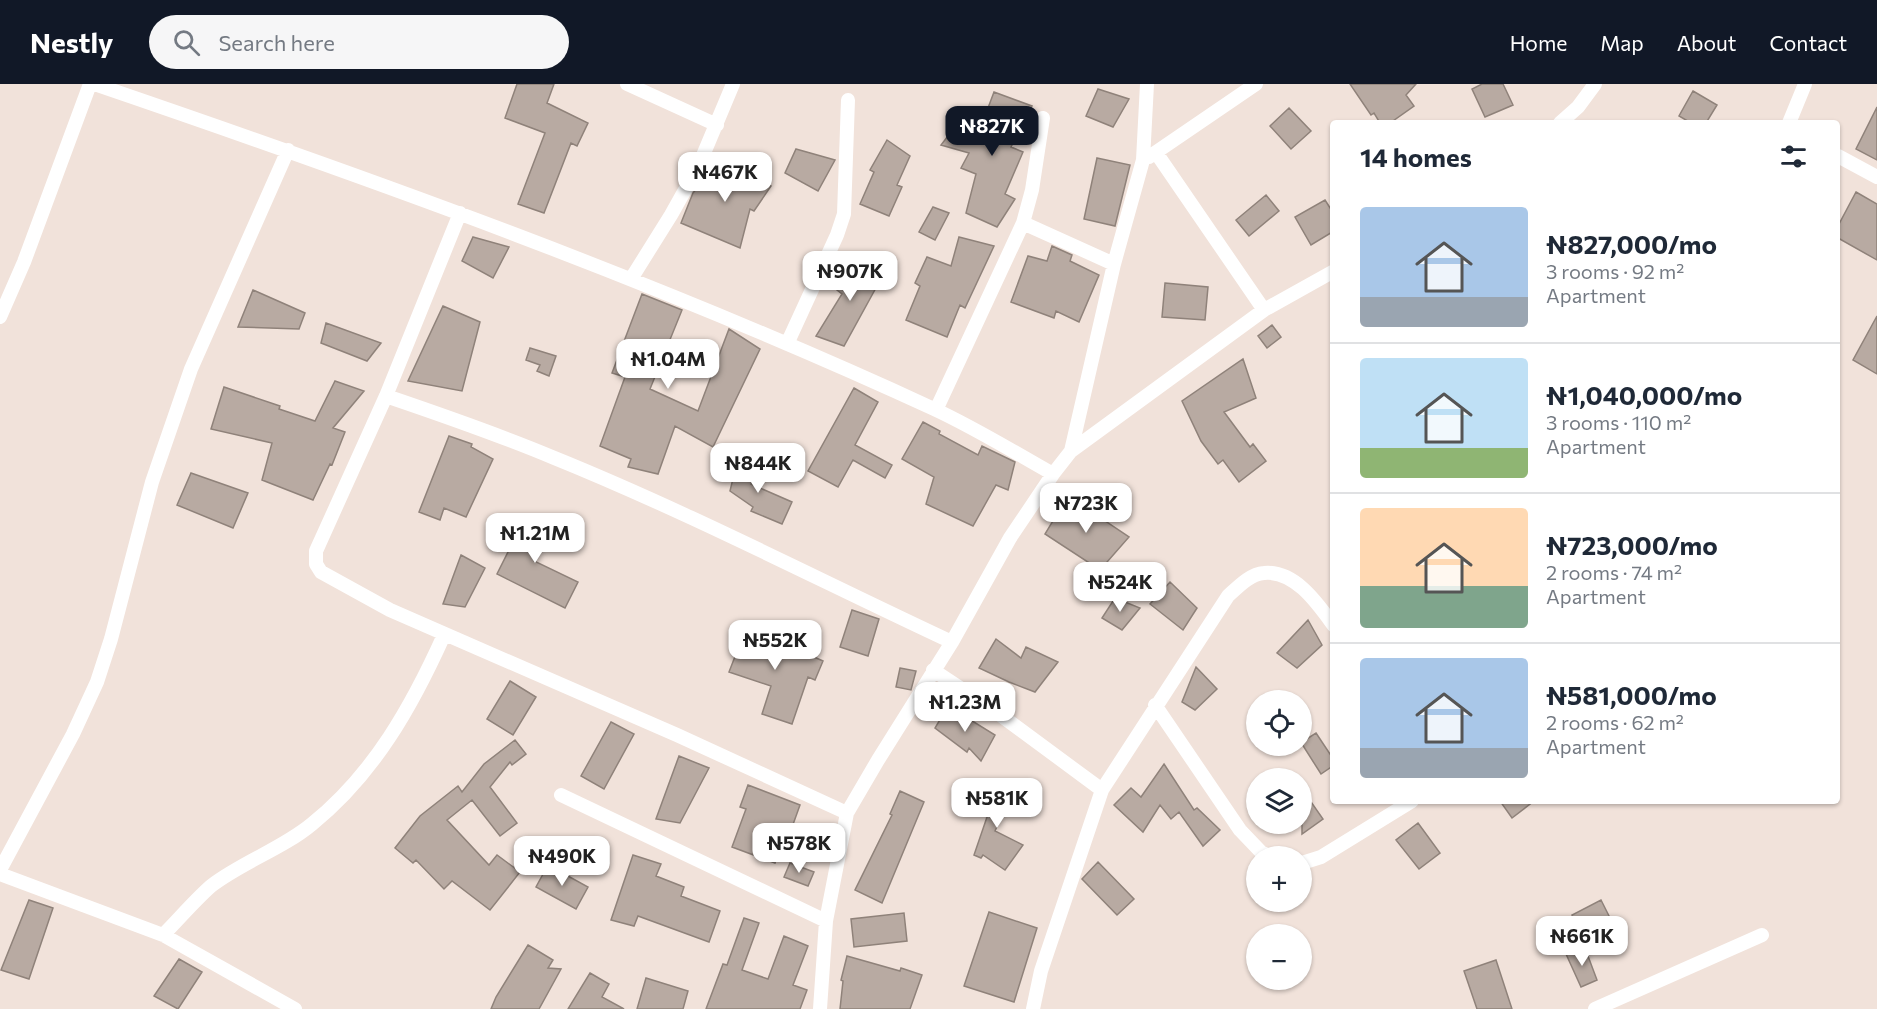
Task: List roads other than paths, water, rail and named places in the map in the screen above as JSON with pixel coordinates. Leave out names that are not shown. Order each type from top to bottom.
[{"type":"street","points":[[0,317],[24,262],[92,84],[288,150],[631,279],[787,344],[936,410],[1053,474]]},
{"type":"street","points":[[627,84],[717,125]]},
{"type":"street","points":[[631,279],[699,165],[733,84]]},
{"type":"street","points":[[1071,451],[1114,264],[1143,160],[1147,84]]},
{"type":"street","points":[[1143,160],[1157,154],[1256,84]]},
{"type":"street","points":[[1563,120],[1578,107],[1595,84]]},
{"type":"street","points":[[1790,120],[1805,84]]},
{"type":"street","points":[[787,344],[837,235],[844,214],[848,100]]},
{"type":"street","points":[[936,410],[1023,223],[1032,190],[1043,118]]},
{"type":"street","points":[[0,870],[73,734],[97,682],[111,639],[152,482],[191,369],[288,150]]},
{"type":"street","points":[[1157,154],[1264,310]]},
{"type":"street","points":[[1840,157],[1877,177]]},
{"type":"street","points":[[460,213],[386,396],[316,551],[316,564],[321,572],[390,610],[677,735],[848,813]]},
{"type":"street","points":[[1023,223],[1114,264]]},
{"type":"street","points":[[820,1009],[826,921],[848,813],[878,760],[952,642],[1010,537],[1053,474],[1071,451],[1264,310],[1330,272]]},
{"type":"street","points":[[386,396],[553,457],[639,494],[952,642]]},
{"type":"street","points":[[1033,1009],[1041,971],[1102,790],[1155,705],[1228,596],[1248,579],[1264,573],[1283,576],[1317,603],[1330,621]]},
{"type":"street","points":[[163,935],[212,886],[310,826],[343,798],[397,728],[444,634]]},
{"type":"street","points":[[933,670],[1004,717],[1102,790]]},
{"type":"street","points":[[1155,705],[1240,830],[1255,846]]},
{"type":"street","points":[[561,795],[826,921]]},
{"type":"street","points":[[1312,860],[1321,857],[1407,804]]},
{"type":"street","points":[[0,874],[163,935],[295,1009]]},
{"type":"street","points":[[1595,1009],[1762,935]]}]
